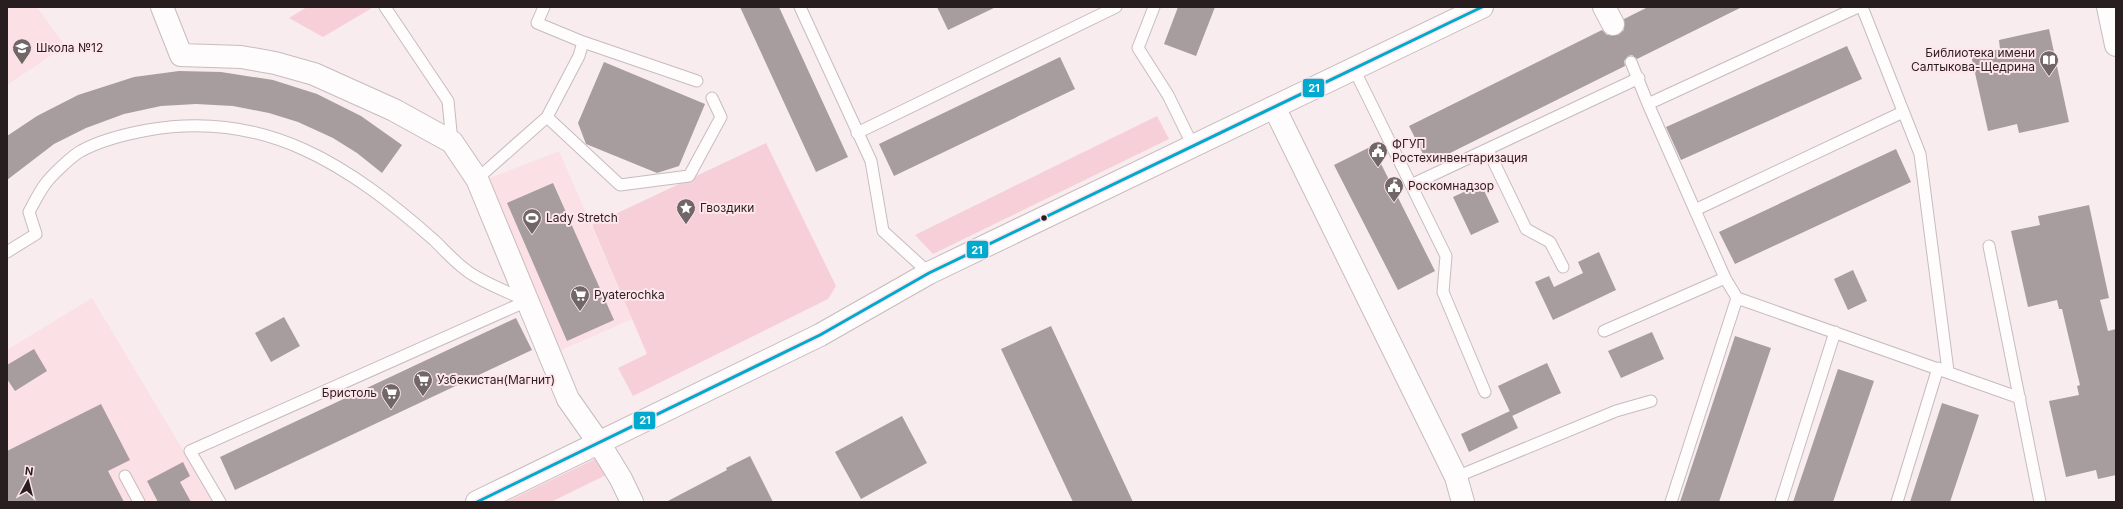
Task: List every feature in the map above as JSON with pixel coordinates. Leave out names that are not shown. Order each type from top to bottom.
[{"type":"street","points":[[162,7],[181,55],[241,58],[275,63],[314,74],[394,110],[452,142],[477,179],[568,399],[599,443],[621,479],[632,502]]},
{"type":"street","points":[[477,502],[820,335],[929,273],[1482,7]]},
{"type":"street","points":[[2108,7],[2116,45]]},
{"type":"street","points":[[1274,107],[1456,477],[1463,502]]},
{"type":"lane","points":[[385,7],[448,101],[452,142]]},
{"type":"lane","points":[[544,7],[537,23],[583,42],[697,82]]},
{"type":"lane","points":[[800,7],[870,161],[884,231],[929,273]]},
{"type":"lane","points":[[857,133],[1116,7]]},
{"type":"lane","points":[[1154,7],[1138,48],[1168,95],[1193,146]]},
{"type":"lane","points":[[1648,104],[1858,7]]},
{"type":"lane","points":[[1862,7],[1920,154],[1943,370],[1897,502]]},
{"type":"lane","points":[[477,179],[547,117],[579,56],[583,42]]},
{"type":"lane","points":[[1631,62],[1725,278],[1738,298],[2020,398]]},
{"type":"lane","points":[[1354,69],[1446,256],[1443,292],[1485,392]]},
{"type":"lane","points":[[1411,186],[1639,78]]},
{"type":"lane","points":[[547,117],[620,185],[689,176],[721,117],[712,98]]},
{"type":"lane","points":[[1695,210],[1903,112]]},
{"type":"lane","points":[[7,252],[36,234],[29,212],[46,183],[80,151],[128,134],[168,127],[213,126],[250,130],[284,140],[321,156],[364,185],[396,210],[435,241],[466,271],[527,301]]},
{"type":"lane","points":[[1488,150],[1526,229],[1550,242],[1563,267]]},
{"type":"lane","points":[[1989,246],[2040,502]]},
{"type":"lane","points":[[1604,330],[1725,278]]},
{"type":"lane","points":[[1671,502],[1738,298]]},
{"type":"lane","points":[[220,502],[190,451],[527,301]]},
{"type":"lane","points":[[1781,502],[1836,332]]},
{"type":"lane","points":[[1456,477],[1616,411],[1651,401]]},
{"type":"lane","points":[[125,476],[139,502]]},
{"type":"shaded area","name":"Школа №12","points":[[7,7],[37,7],[65,46],[7,85]]},
{"type":"shaded area","points":[[307,7],[372,8],[323,37],[289,18]]},
{"type":"shaded area","points":[[1157,116],[1169,139],[933,254],[915,235]]},
{"type":"shaded area","points":[[766,143],[836,286],[828,299],[633,396],[618,368],[647,354],[592,225]]},
{"type":"shaded area","points":[[559,151],[632,319],[541,359],[472,185]]},
{"type":"shaded area","points":[[92,298],[214,502],[7,502],[7,350]]},
{"type":"shaded area","points":[[597,458],[606,475],[551,502],[506,502]]},
{"type":"building","points":[[740,7],[779,7],[848,157],[816,172]]},
{"type":"building","points":[[937,7],[996,7],[948,30]]},
{"type":"building","points":[[1178,7],[1215,7],[1196,56],[1164,44]]},
{"type":"building","points":[[1648,7],[1742,7],[1637,59],[1632,55],[1628,56],[1624,61],[1625,66],[1428,164],[1409,126],[1602,30],[1607,35],[1618,35],[1624,30],[1624,19]]},
{"type":"building","points":[[2049,29],[2069,122],[2019,133],[2017,124],[1988,131],[1971,55],[2000,49],[1999,40]]},
{"type":"building","points":[[1847,46],[1862,79],[1681,160],[1666,127]]},
{"type":"building","points":[[1060,57],[1075,89],[894,176],[879,144]]},
{"type":"building","points":[[604,62],[705,104],[679,166],[657,173],[586,144],[578,123]]},
{"type":"building","points":[[179,71],[221,72],[273,80],[317,94],[361,116],[402,145],[382,173],[357,153],[333,138],[298,122],[269,113],[233,106],[196,104],[161,106],[124,114],[86,128],[54,144],[7,180],[7,136],[37,116],[78,95],[134,77]]},
{"type":"building","points":[[1372,146],[1435,271],[1398,290],[1334,165]]},
{"type":"building","points":[[1896,149],[1911,182],[1735,264],[1719,232]]},
{"type":"building","points":[[553,183],[614,320],[567,341],[507,203]]},
{"type":"building","points":[[1481,184],[1499,222],[1471,235],[1453,197]]},
{"type":"building","points":[[2089,205],[2109,298],[2100,300],[2108,331],[2116,329],[2116,475],[2098,479],[2096,470],[2066,477],[2049,401],[2079,395],[2077,386],[2080,385],[2062,309],[2059,309],[2057,300],[2028,307],[2011,231],[2040,225],[2038,216]]},
{"type":"building","points":[[1599,252],[1616,290],[1553,320],[1535,282],[1549,276],[1554,287],[1583,273],[1578,262]]},
{"type":"building","points":[[1853,270],[1867,301],[1848,310],[1834,279]]},
{"type":"building","points":[[284,317],[300,346],[271,362],[255,333]]},
{"type":"building","points":[[516,318],[532,350],[235,490],[220,457]]},
{"type":"building","points":[[1051,326],[1133,502],[1073,502],[1001,349]]},
{"type":"building","points":[[1652,332],[1664,359],[1621,378],[1608,351]]},
{"type":"building","points":[[1735,336],[1771,348],[1719,502],[1680,502]]},
{"type":"building","points":[[34,349],[47,371],[15,391],[7,379],[7,365]]},
{"type":"building","points":[[1547,363],[1561,393],[1512,416],[1498,386]]},
{"type":"building","points":[[1838,369],[1874,381],[1833,502],[1793,502]]},
{"type":"building","points":[[1942,403],[1979,415],[1950,502],[1910,502]]},
{"type":"building","points":[[101,404],[130,460],[108,471],[124,502],[7,502],[7,451]]},
{"type":"building","points":[[1510,411],[1518,428],[1469,452],[1461,434]]},
{"type":"building","points":[[902,416],[927,463],[861,499],[835,452]]},
{"type":"building","points":[[750,456],[773,502],[666,502],[727,470],[726,468]]},
{"type":"building","points":[[183,462],[190,476],[180,482],[191,502],[158,502],[147,481]]},
{"type":"transit line","name":"21","points":[[477,502],[820,335],[929,273],[1482,7]]},
{"type":"place","name":"Школа №12","points":[[22,65]]},
{"type":"place","name":"Библиотека имени Салтыкова-Щедрина","points":[[2049,77]]},
{"type":"place","name":"ФГУП Ростехинвентаризация","points":[[1378,168]]},
{"type":"place","name":"Роскомнадзор","points":[[1394,203]]},
{"type":"place","name":"Гвоздики","points":[[686,225]]},
{"type":"place","name":"Lady Stretch","points":[[532,235]]},
{"type":"place","name":"Pyaterochka","points":[[580,312]]},
{"type":"place","name":"Узбекистан(Магнит)","points":[[423,397]]},
{"type":"place","name":"Бристоль","points":[[391,410]]}]
